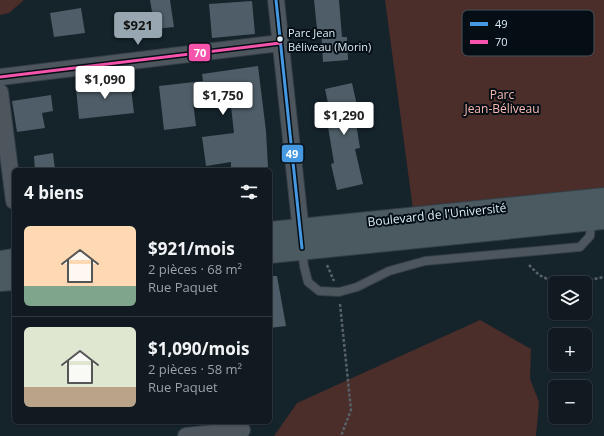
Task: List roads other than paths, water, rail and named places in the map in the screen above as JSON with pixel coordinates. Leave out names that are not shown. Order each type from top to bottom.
[{"type":"main road","name":"Boulevard de l'Université","points":[[272,251],[301,239],[604,199]]},
{"type":"main road","name":"Boulevard de l'Université","points":[[272,233],[301,239],[597,219]]},
{"type":"main road","points":[[0,262],[12,260]]},
{"type":"main road","points":[[0,280],[12,279]]},
{"type":"street","points":[[276,0],[301,239]]},
{"type":"street","points":[[0,77],[280,43]]},
{"type":"street","points":[[0,92],[12,185]]},
{"type":"street","points":[[186,436],[242,430]]},
{"type":"lane","points":[[301,239],[304,266],[308,282],[319,291],[339,292],[357,287],[389,271],[425,261],[580,247],[590,236],[597,219]]},
{"type":"place","name":"Parc Jean Béliveau (Morin)","points":[[280,39]]},
{"type":"park label","name":"Parc Jean-Béliveau","points":[[502,102]]}]
